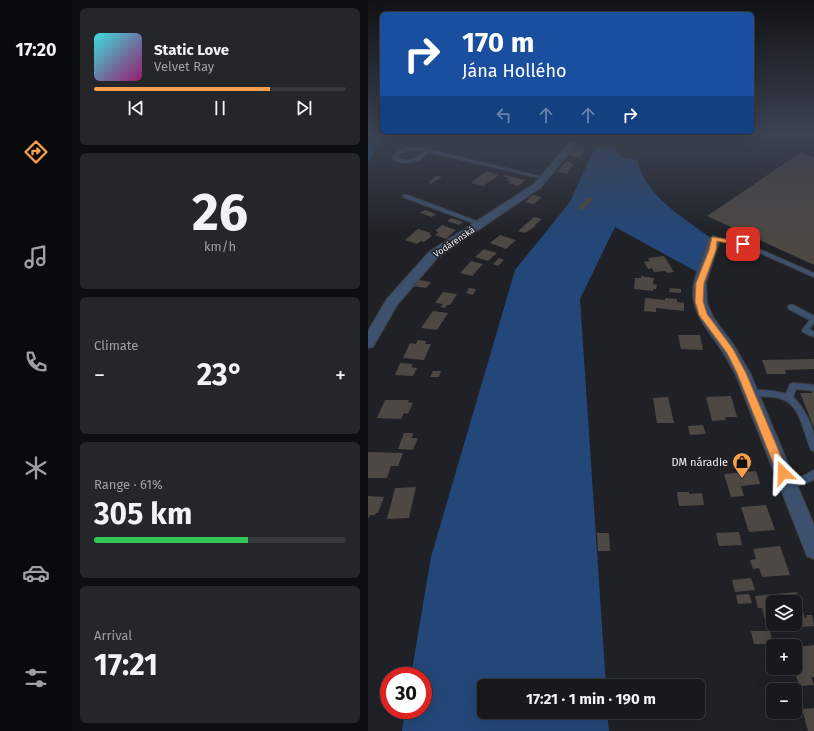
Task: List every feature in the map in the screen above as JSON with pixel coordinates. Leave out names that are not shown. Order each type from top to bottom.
[{"type":"street","name":"Vodárenská","points":[[368,343],[392,302],[433,255],[538,186],[552,168]]},
{"type":"street","points":[[714,239],[713,250],[700,283],[699,301],[703,315],[730,351],[742,373],[814,549]]},
{"type":"lane","points":[[502,168],[544,178]]},
{"type":"lane","points":[[405,196],[481,224]]},
{"type":"lane","points":[[714,239],[743,244],[814,275]]},
{"type":"lane","points":[[791,307],[814,319],[805,330],[814,335]]},
{"type":"lane","points":[[789,397],[793,386],[814,388]]},
{"type":"lane","points":[[750,393],[772,392],[789,397],[797,404],[814,447]]},
{"type":"lane","points":[[788,486],[814,474]]},
{"type":"shaded area","points":[[585,168],[639,168],[648,185],[667,205],[711,238],[699,273],[615,227],[580,299],[606,679],[477,679],[477,719],[608,719],[609,731],[402,731],[404,719],[432,719],[432,667],[413,667],[431,557],[515,270],[570,202]]},
{"type":"building","points":[[560,168],[571,168],[567,174],[557,172]]},
{"type":"building","points":[[778,168],[814,168],[814,265],[707,216]]},
{"type":"building","points":[[487,171],[499,175],[483,186],[471,183]]},
{"type":"building","points":[[505,175],[526,180],[518,186],[508,183],[510,181],[506,180],[509,178],[503,176]]},
{"type":"building","points":[[436,176],[442,177],[431,184],[428,183]]},
{"type":"building","points":[[533,195],[542,197],[534,204],[525,202]]},
{"type":"building","points":[[588,197],[594,198],[583,210],[577,208]]},
{"type":"building","points":[[425,210],[436,214],[432,217],[420,213]]},
{"type":"building","points":[[534,217],[542,219],[534,226],[536,226],[525,233],[518,231]]},
{"type":"building","points":[[451,218],[463,222],[459,225],[447,221]]},
{"type":"building","points":[[442,225],[456,230],[446,239],[435,235],[439,232],[435,231]]},
{"type":"building","points":[[418,229],[431,233],[429,234],[432,236],[424,242],[421,241],[417,244],[405,240]]},
{"type":"building","points":[[500,235],[516,240],[506,249],[490,243]]},
{"type":"building","points":[[484,249],[497,253],[488,261],[475,257]]},
{"type":"building","points":[[664,256],[674,272],[654,272],[652,268],[648,269],[644,262],[650,261],[648,258]]},
{"type":"building","points":[[499,258],[504,260],[498,266],[493,264]]},
{"type":"building","points":[[471,261],[483,264],[472,276],[460,273]]},
{"type":"building","points":[[641,276],[654,278],[653,284],[657,285],[656,289],[653,289],[653,291],[634,289],[635,278],[641,278]]},
{"type":"building","points":[[419,280],[431,282],[426,288],[413,286]]},
{"type":"building","points":[[469,288],[476,289],[473,295],[466,293]]},
{"type":"building","points":[[670,288],[681,289],[681,293],[669,292]]},
{"type":"building","points":[[443,292],[457,294],[450,305],[447,305],[445,308],[440,307],[443,304],[435,303]]},
{"type":"building","points":[[645,298],[665,300],[665,298],[677,299],[677,302],[684,303],[684,311],[656,308],[656,312],[644,311]]},
{"type":"building","points":[[433,311],[448,313],[437,330],[421,328]]},
{"type":"building","points":[[678,335],[700,335],[703,350],[681,349]]},
{"type":"building","points":[[418,340],[426,341],[425,344],[431,344],[424,360],[403,358],[410,343],[416,344]]},
{"type":"building","points":[[814,359],[814,369],[785,370],[786,374],[767,374],[762,360]]},
{"type":"building","points":[[400,363],[413,364],[411,367],[417,368],[413,376],[395,375]]},
{"type":"building","points":[[433,371],[441,371],[439,377],[430,377]]},
{"type":"building","points":[[811,391],[814,391],[814,428],[800,393],[812,393]]},
{"type":"building","points":[[731,396],[737,417],[725,417],[726,420],[712,421],[706,397]]},
{"type":"building","points":[[668,397],[674,423],[657,423],[653,398]]},
{"type":"building","points":[[385,400],[409,400],[408,402],[413,403],[408,414],[404,413],[401,419],[377,418]]},
{"type":"building","points":[[703,425],[706,434],[690,435],[688,426]]},
{"type":"building","points":[[404,433],[413,433],[412,438],[418,438],[413,450],[398,449]]},
{"type":"building","points":[[368,452],[403,453],[398,466],[391,466],[387,478],[368,478]]},
{"type":"building","points":[[756,471],[760,484],[741,486],[744,496],[731,497],[724,474]]},
{"type":"building","points":[[416,487],[409,518],[387,519],[395,488]]},
{"type":"building","points":[[677,492],[689,492],[689,494],[702,493],[704,505],[679,506]]},
{"type":"building","points":[[368,496],[384,497],[378,513],[375,515],[370,515],[368,519]]},
{"type":"building","points":[[766,505],[775,530],[749,532],[741,507]]},
{"type":"building","points":[[739,532],[742,545],[719,546],[716,533]]},
{"type":"building","points":[[597,533],[609,533],[610,551],[598,551]]},
{"type":"building","points":[[780,546],[790,575],[762,577],[759,568],[753,569],[750,560],[756,559],[753,549]]},
{"type":"building","points":[[751,578],[755,590],[735,592],[732,580]]},
{"type":"building","points":[[797,592],[798,595],[766,595],[765,620],[762,608],[758,608],[755,596]]},
{"type":"building","points":[[749,594],[752,603],[738,604],[736,595]]},
{"type":"building","points":[[802,608],[805,618],[807,618],[806,615],[812,615],[814,626],[802,627]]},
{"type":"building","points":[[751,631],[770,631],[772,639],[766,639],[766,644],[754,644]]},
{"type":"building","points":[[814,645],[814,677],[811,677],[814,685],[802,686],[802,683],[798,683],[796,675],[802,675],[802,646]]},
{"type":"building","points":[[814,708],[814,731],[808,731],[802,709]]},
{"type":"place","name":"DM náradie","points":[[742,479]]},
{"type":"route","points":[[743,244],[714,239],[713,250],[700,283],[699,301],[703,315],[730,351],[742,373],[783,473]]}]
